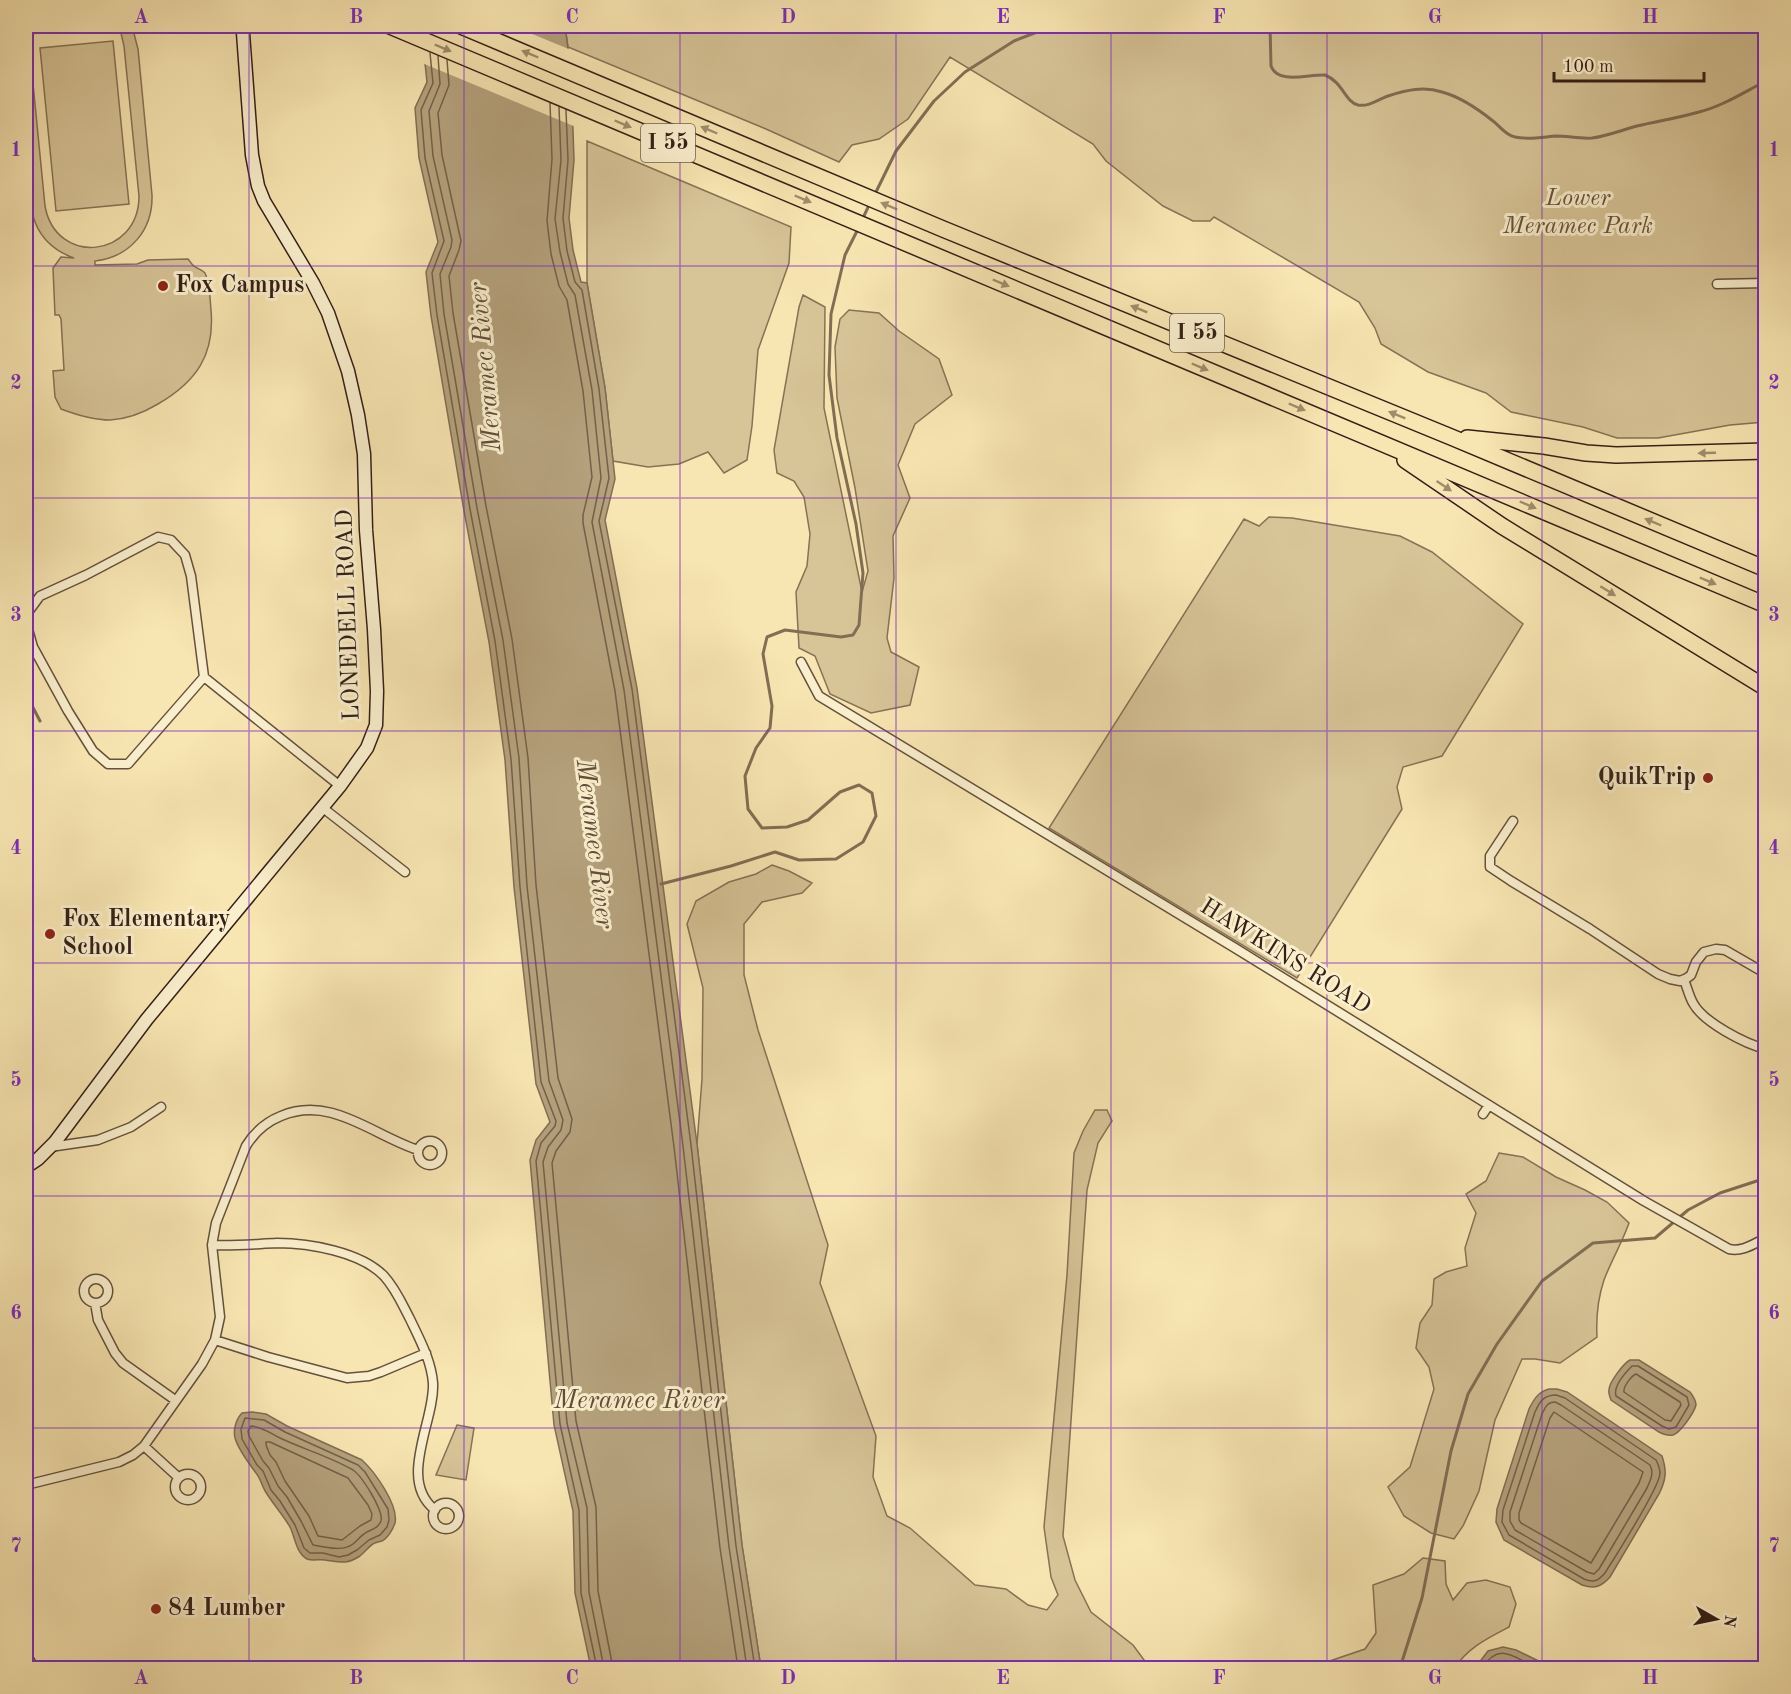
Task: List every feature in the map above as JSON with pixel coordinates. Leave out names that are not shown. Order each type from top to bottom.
[{"type":"highway","name":"I 55","points":[[390,26],[1766,605]]},
{"type":"highway","name":"I 55","points":[[461,26],[943,229],[1766,569]]},
{"type":"highway","points":[[1451,437],[1616,455],[1766,451]]},
{"type":"highway","points":[[1378,442],[1502,526],[1766,688]]},
{"type":"main road","points":[[26,1659],[31,1668]]},
{"type":"street","name":"LONEDELL ROAD","points":[[26,1167],[50,1147],[155,1008],[323,808],[371,740],[376,724],[377,679],[366,539],[365,464],[362,435],[348,371],[328,313],[313,283],[264,201],[257,182],[251,142],[243,33]]},
{"type":"street","points":[[1717,284],[1766,283]]},
{"type":"street","points":[[26,615],[40,596],[158,537],[171,540],[185,555],[191,576],[204,677],[340,786]]},
{"type":"street","points":[[26,622],[33,647],[68,711],[93,751],[108,764],[128,764],[204,677]]},
{"type":"street","name":"HAWKINS ROAD","points":[[801,662],[819,696],[1235,948],[1644,1201],[1729,1249],[1737,1251],[1746,1249],[1766,1238]]},
{"type":"street","points":[[323,808],[405,872]]},
{"type":"street","points":[[1513,821],[1490,856],[1490,867],[1658,974],[1675,981],[1684,980],[1691,975],[1696,962],[1704,952],[1716,949],[1725,950],[1764,972]]},
{"type":"street","points":[[1684,980],[1694,1004],[1704,1017],[1736,1037],[1766,1049]]},
{"type":"street","points":[[1484,1114],[1489,1105]]},
{"type":"street","points":[[50,1147],[98,1140],[131,1128],[161,1107]]},
{"type":"street","points":[[26,1485],[119,1462],[134,1455],[144,1446],[202,1364],[219,1328],[220,1305],[212,1245],[216,1223],[246,1146],[259,1130],[274,1119],[291,1113],[309,1109],[330,1111],[418,1150]]},
{"type":"street","points":[[212,1245],[277,1243],[327,1250],[363,1261],[383,1275],[392,1286],[430,1364],[433,1386],[420,1450],[420,1482],[423,1496],[435,1510]]},
{"type":"street","points":[[95,1303],[98,1320],[115,1353],[123,1363],[175,1401]]},
{"type":"street","points":[[215,1340],[267,1357],[346,1378],[381,1372],[426,1353]]},
{"type":"street","points":[[144,1446],[179,1478]]},
{"type":"green space","points":[[26,26],[38,26],[31,39],[30,53],[45,206],[52,226],[64,239],[80,246],[96,247],[112,242],[126,232],[135,217],[139,196],[124,46],[121,33],[116,26],[132,26],[138,49],[152,195],[151,208],[144,230],[137,240],[119,254],[95,261],[95,265],[188,259],[205,273],[208,281],[210,341],[200,366],[183,386],[171,395],[147,410],[129,417],[110,420],[85,417],[61,409],[55,397],[53,371],[64,370],[61,319],[59,315],[55,315],[53,268],[61,257],[74,258],[56,249],[46,240],[32,212],[26,143]]},
{"type":"green space","name":"Lower Meramec Park","points":[[565,26],[1765,26],[1765,422],[1730,425],[1658,438],[1617,438],[1583,427],[1511,412],[1486,393],[1428,372],[1381,344],[1375,328],[1359,302],[1214,217],[1210,221],[1193,221],[1163,206],[1106,161],[1093,144],[950,57],[908,119],[879,139],[852,145],[839,162],[766,129],[568,47]]},
{"type":"green space","points":[[113,41],[129,204],[56,211],[40,48]]},
{"type":"green space","points":[[587,141],[791,227],[789,263],[758,350],[747,460],[724,473],[708,452],[679,464],[648,467],[613,461],[605,388],[587,283]]},
{"type":"green space","points":[[803,295],[825,307],[824,408],[862,592],[868,571],[855,488],[837,398],[835,347],[840,319],[849,310],[879,313],[899,331],[939,359],[952,395],[915,424],[898,465],[910,498],[893,536],[894,578],[887,638],[891,652],[919,667],[910,705],[871,713],[830,694],[815,656],[799,648],[796,592],[807,566],[810,534],[804,497],[794,481],[777,473],[774,450]]},
{"type":"green space","points":[[1269,517],[1292,518],[1400,536],[1432,552],[1523,624],[1442,756],[1403,767],[1397,787],[1402,809],[1297,978],[1049,828],[1244,519],[1259,526]]},
{"type":"green space","points":[[772,865],[812,883],[802,893],[762,902],[744,924],[744,975],[758,1030],[828,1245],[820,1283],[876,1436],[873,1477],[887,1516],[910,1528],[975,1585],[1006,1589],[1028,1605],[1047,1610],[1058,1595],[1051,1577],[1044,1527],[1067,1275],[1074,1153],[1095,1110],[1107,1110],[1112,1121],[1098,1143],[1087,1190],[1063,1536],[1075,1580],[1091,1612],[1133,1645],[1150,1668],[761,1668],[742,1545],[697,1144],[702,1079],[703,988],[687,924],[696,901],[729,882],[756,874]]},
{"type":"green space","points":[[1499,1153],[1523,1157],[1556,1177],[1585,1190],[1607,1202],[1629,1223],[1602,1287],[1598,1308],[1597,1337],[1560,1363],[1522,1359],[1495,1420],[1479,1491],[1463,1526],[1454,1539],[1431,1533],[1404,1516],[1388,1487],[1410,1467],[1434,1389],[1429,1367],[1416,1348],[1420,1323],[1432,1305],[1434,1279],[1446,1272],[1467,1266],[1465,1248],[1476,1213],[1466,1194],[1486,1181]]},
{"type":"green space","points":[[457,1425],[474,1428],[466,1480],[436,1475]]},
{"type":"green space","points":[[1423,1558],[1445,1561],[1446,1584],[1453,1600],[1467,1583],[1486,1580],[1510,1587],[1516,1604],[1509,1627],[1472,1649],[1455,1668],[1309,1668],[1365,1649],[1376,1633],[1373,1585],[1404,1574]]},
{"type":"green space","points":[[1241,1665],[1278,1668],[1206,1668],[1208,1666]]},
{"type":"water","name":"Meramec River","points":[[421,26],[565,26],[571,72],[574,160],[569,218],[573,250],[581,282],[587,283],[605,388],[615,479],[605,520],[637,688],[697,1144],[742,1545],[761,1668],[591,1668],[575,1593],[573,1511],[554,1425],[530,1160],[536,1140],[550,1122],[536,1084],[514,887],[505,760],[489,642],[431,316],[426,272],[438,242],[419,158],[415,108],[427,82]]},
{"type":"water","points":[[1630,1360],[1639,1360],[1690,1392],[1693,1397],[1696,1403],[1695,1409],[1679,1431],[1673,1435],[1659,1432],[1611,1400],[1609,1391],[1611,1382]]},
{"type":"water","points":[[1549,1389],[1567,1392],[1662,1456],[1664,1461],[1665,1475],[1659,1494],[1610,1577],[1598,1586],[1582,1585],[1504,1540],[1496,1522],[1497,1509],[1529,1409],[1537,1396]]},
{"type":"water","points":[[242,1413],[266,1414],[362,1460],[379,1480],[393,1507],[395,1523],[386,1538],[371,1545],[360,1556],[347,1562],[311,1560],[303,1556],[290,1527],[265,1491],[235,1438],[235,1425],[238,1418]]},
{"type":"water","points":[[1503,1647],[1516,1650],[1553,1668],[1475,1668],[1488,1651]]},
{"type":"pier","points":[[418,26],[513,26],[571,50],[576,127],[422,63]]},
{"type":"waterway","points":[[875,194],[896,151],[934,101],[965,72],[1014,41],[1053,26]]},
{"type":"waterway","points":[[1270,26],[1271,66],[1280,75],[1287,77],[1325,75],[1336,82],[1350,100],[1358,105],[1370,104],[1408,91],[1435,90],[1463,100],[1508,134],[1520,138],[1603,136],[1708,109],[1766,81]]},
{"type":"waterway","points":[[863,218],[870,203]]},
{"type":"waterway","points":[[661,884],[775,852],[799,860],[836,859],[863,842],[876,816],[872,793],[859,785],[840,792],[808,820],[787,827],[762,828],[748,809],[745,776],[756,748],[770,728],[772,706],[763,654],[767,637],[785,630],[841,637],[853,635],[859,625],[863,573],[856,524],[837,438],[829,375],[831,314],[845,255],[859,227]]},
{"type":"waterway","points":[[26,694],[40,721]]},
{"type":"waterway","points":[[1400,1668],[1422,1598],[1451,1451],[1468,1394],[1497,1344],[1542,1281],[1593,1243],[1655,1238],[1688,1210],[1720,1193],[1766,1178]]},
{"type":"place","name":"Fox Campus","points":[[163,286]]},
{"type":"place","name":"QuikTrip","points":[[1708,778]]},
{"type":"place","name":"Fox Elementary School","points":[[50,934]]},
{"type":"place","name":"84 Lumber","points":[[156,1609]]}]
